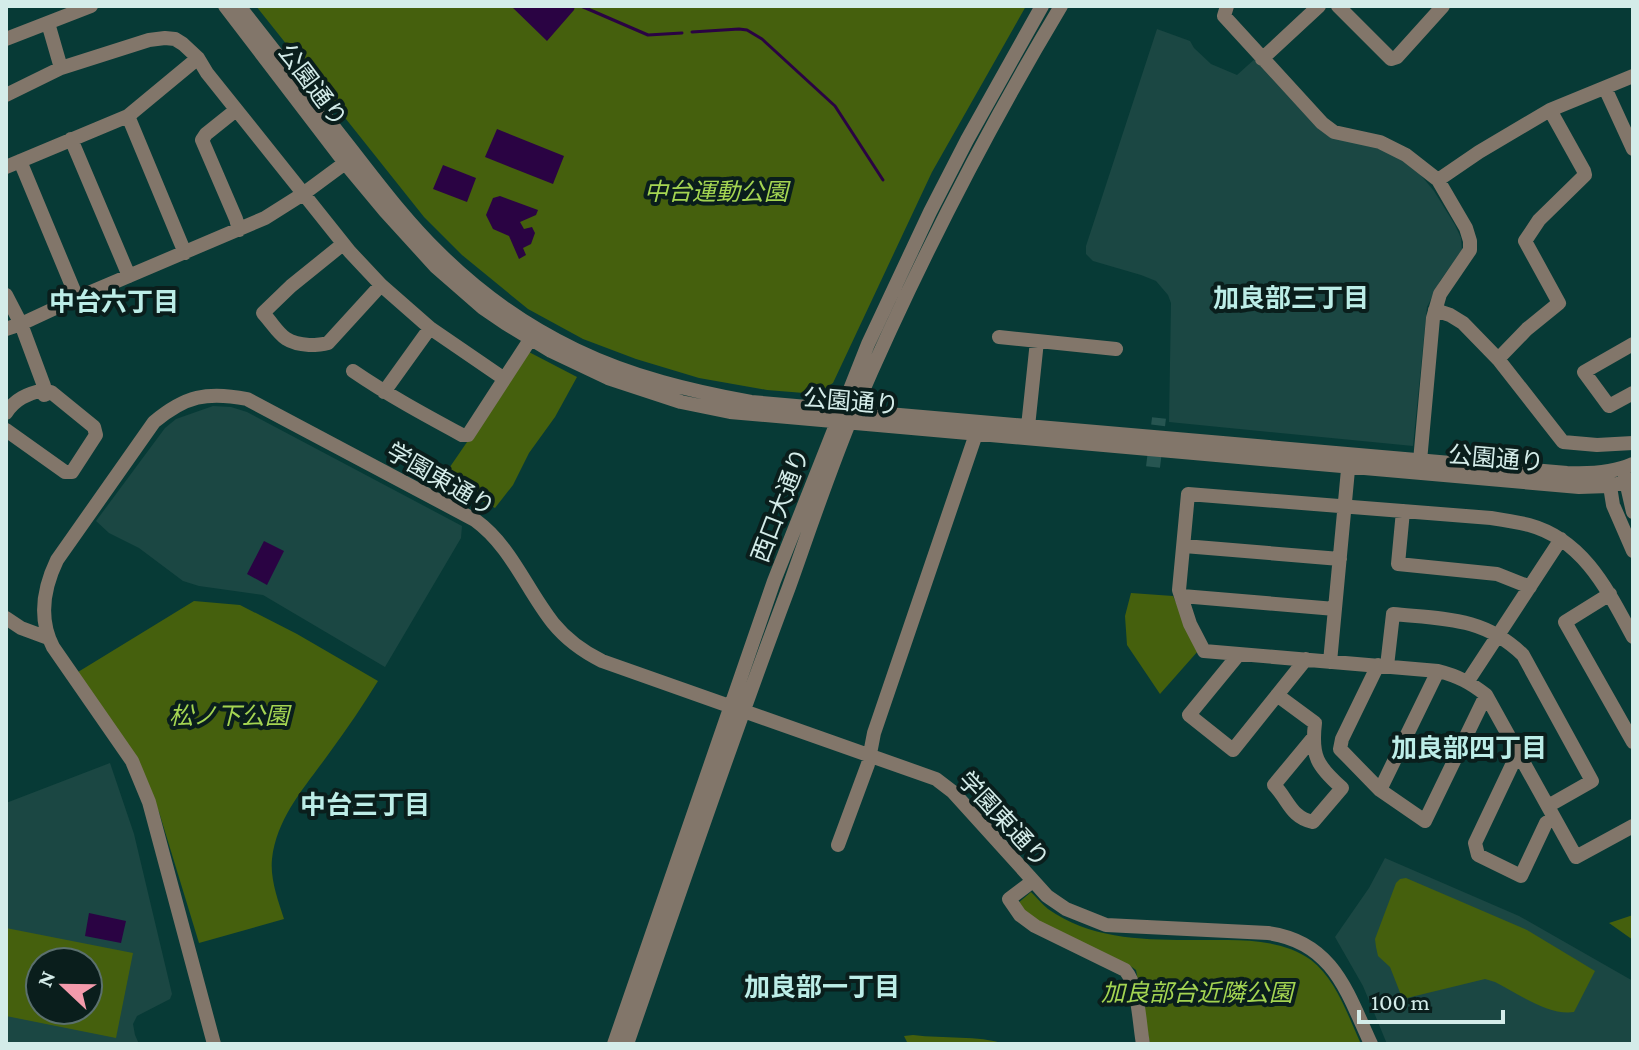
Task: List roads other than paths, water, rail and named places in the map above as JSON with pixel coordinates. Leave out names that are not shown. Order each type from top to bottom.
[{"type":"street","points":[[6,39],[91,6]]},
{"type":"street","name":"公園通り","points":[[225,6],[385,211],[436,267],[483,308],[534,334],[670,386],[751,402],[976,434],[1027,433]]},
{"type":"street","name":"公園通り","points":[[239,6],[421,235],[534,334]]},
{"type":"street","name":"西口大通り","points":[[614,1044],[845,416],[868,344],[930,212],[1042,6]]},
{"type":"street","points":[[845,416],[888,336],[979,149],[1061,6]]},
{"type":"street","points":[[1227,6],[1224,16],[1322,123],[1334,132],[1380,142],[1406,155],[1438,180],[1466,228],[1470,250],[1440,294],[1433,318],[1420,461]]},
{"type":"street","points":[[1262,59],[1319,6]]},
{"type":"street","points":[[1338,6],[1391,59],[1397,57],[1443,6]]},
{"type":"street","points":[[48,23],[61,68]]},
{"type":"street","points":[[6,95],[61,68],[149,40],[175,39],[198,58],[343,244],[381,285],[430,328],[503,378]]},
{"type":"street","points":[[77,298],[13,164],[128,116],[198,58]]},
{"type":"street","points":[[1438,180],[1550,110],[1633,76]]},
{"type":"street","points":[[1605,88],[1633,149]]},
{"type":"street","points":[[236,110],[202,140],[239,230]]},
{"type":"street","points":[[1498,359],[1527,329],[1559,303],[1525,241],[1539,220],[1585,175],[1550,110]]},
{"type":"street","points":[[128,116],[185,253]]},
{"type":"street","points":[[71,139],[129,276]]},
{"type":"street","points":[[6,329],[265,218],[345,163]]},
{"type":"street","points":[[343,244],[263,313],[282,335],[292,343],[328,343],[381,285]]},
{"type":"street","points":[[6,295],[21,324],[44,386],[44,395]]},
{"type":"street","points":[[1435,310],[1463,323],[1498,359],[1563,442],[1597,445],[1633,443]]},
{"type":"street","points":[[384,392],[430,328]]},
{"type":"street","points":[[353,371],[384,392],[462,435],[468,435],[534,334]]},
{"type":"street","points":[[999,337],[1116,349]]},
{"type":"street","points":[[1027,433],[1037,341]]},
{"type":"street","points":[[1633,344],[1584,372],[1609,406],[1633,393]]},
{"type":"street","points":[[6,413],[13,402],[43,390],[44,395]]},
{"type":"street","points":[[6,430],[65,472],[72,472],[96,435],[94,427],[51,392],[44,395]]},
{"type":"street","name":"学園東通り","points":[[48,638],[44,613],[48,580],[57,560],[154,422],[183,401],[198,396],[247,399],[482,525],[502,546],[553,624],[590,655],[936,779],[953,792],[1047,896],[1066,909],[1106,925],[1268,933],[1291,939],[1310,949],[1336,971],[1371,1044]]},
{"type":"street","name":"公園通り","points":[[845,416],[1349,461],[1579,487],[1609,486],[1625,473]]},
{"type":"street","points":[[838,845],[868,764],[874,733],[976,434]]},
{"type":"street","points":[[1330,662],[1349,461]]},
{"type":"street","name":"公園通り","points":[[1349,461],[1420,461],[1567,473],[1625,473]]},
{"type":"street","points":[[1625,473],[1633,512]]},
{"type":"street","points":[[1609,486],[1613,505],[1633,551]]},
{"type":"street","points":[[1633,637],[1598,574],[1582,556],[1561,539],[1532,526],[1403,511],[1188,494],[1179,590],[1190,624],[1204,651],[1438,671],[1468,681],[1486,695],[1576,857],[1633,826]]},
{"type":"street","points":[[1403,511],[1398,564],[1497,574],[1530,587]]},
{"type":"street","points":[[1468,681],[1561,539]]},
{"type":"street","points":[[1184,546],[1340,559]]},
{"type":"street","points":[[1610,594],[1565,622],[1633,742]]},
{"type":"street","points":[[1182,596],[1335,609]]},
{"type":"street","points":[[1486,695],[1425,821],[1380,790],[1340,749],[1342,739],[1383,666],[1393,614],[1463,622],[1489,630],[1523,655],[1592,781],[1551,812],[1521,876],[1478,855],[1475,843],[1512,765],[1521,758]]},
{"type":"street","points":[[6,618],[21,628],[48,638],[132,761],[149,802],[214,1044]]},
{"type":"street","points":[[1239,654],[1189,715],[1233,750],[1306,659]]},
{"type":"street","points":[[1380,790],[1438,671]]},
{"type":"street","points":[[1277,695],[1315,723],[1313,749],[1326,774],[1342,788],[1313,822],[1297,817],[1274,785],[1313,738]]},
{"type":"street","name":"西口大通り","points":[[627,1044],[736,708]]},
{"type":"street","points":[[1033,881],[1009,899],[1020,915],[1035,926],[1130,975],[1143,1044]]},
{"type":"waterway","points":[[581,6],[648,35],[682,33]]},
{"type":"waterway","points":[[692,32],[739,29],[762,39],[835,106],[883,180]]},
{"type":"tunnel","points":[[1153,467],[1159,418]]},
{"type":"district","name":"加良部三丁目","points":[[1291,298]]},
{"type":"district","name":"中台六丁目","points":[[114,302]]},
{"type":"district","name":"加良部四丁目","points":[[1469,748]]},
{"type":"district","name":"中台三丁目","points":[[365,805]]},
{"type":"district","name":"加良部一丁目","points":[[822,987]]},
{"type":"park label","name":"中台運動公園","points":[[716,191]]},
{"type":"park label","name":"松ノ下公園","points":[[229,715]]},
{"type":"park label","name":"加良部台近隣公園","points":[[1197,992]]}]
